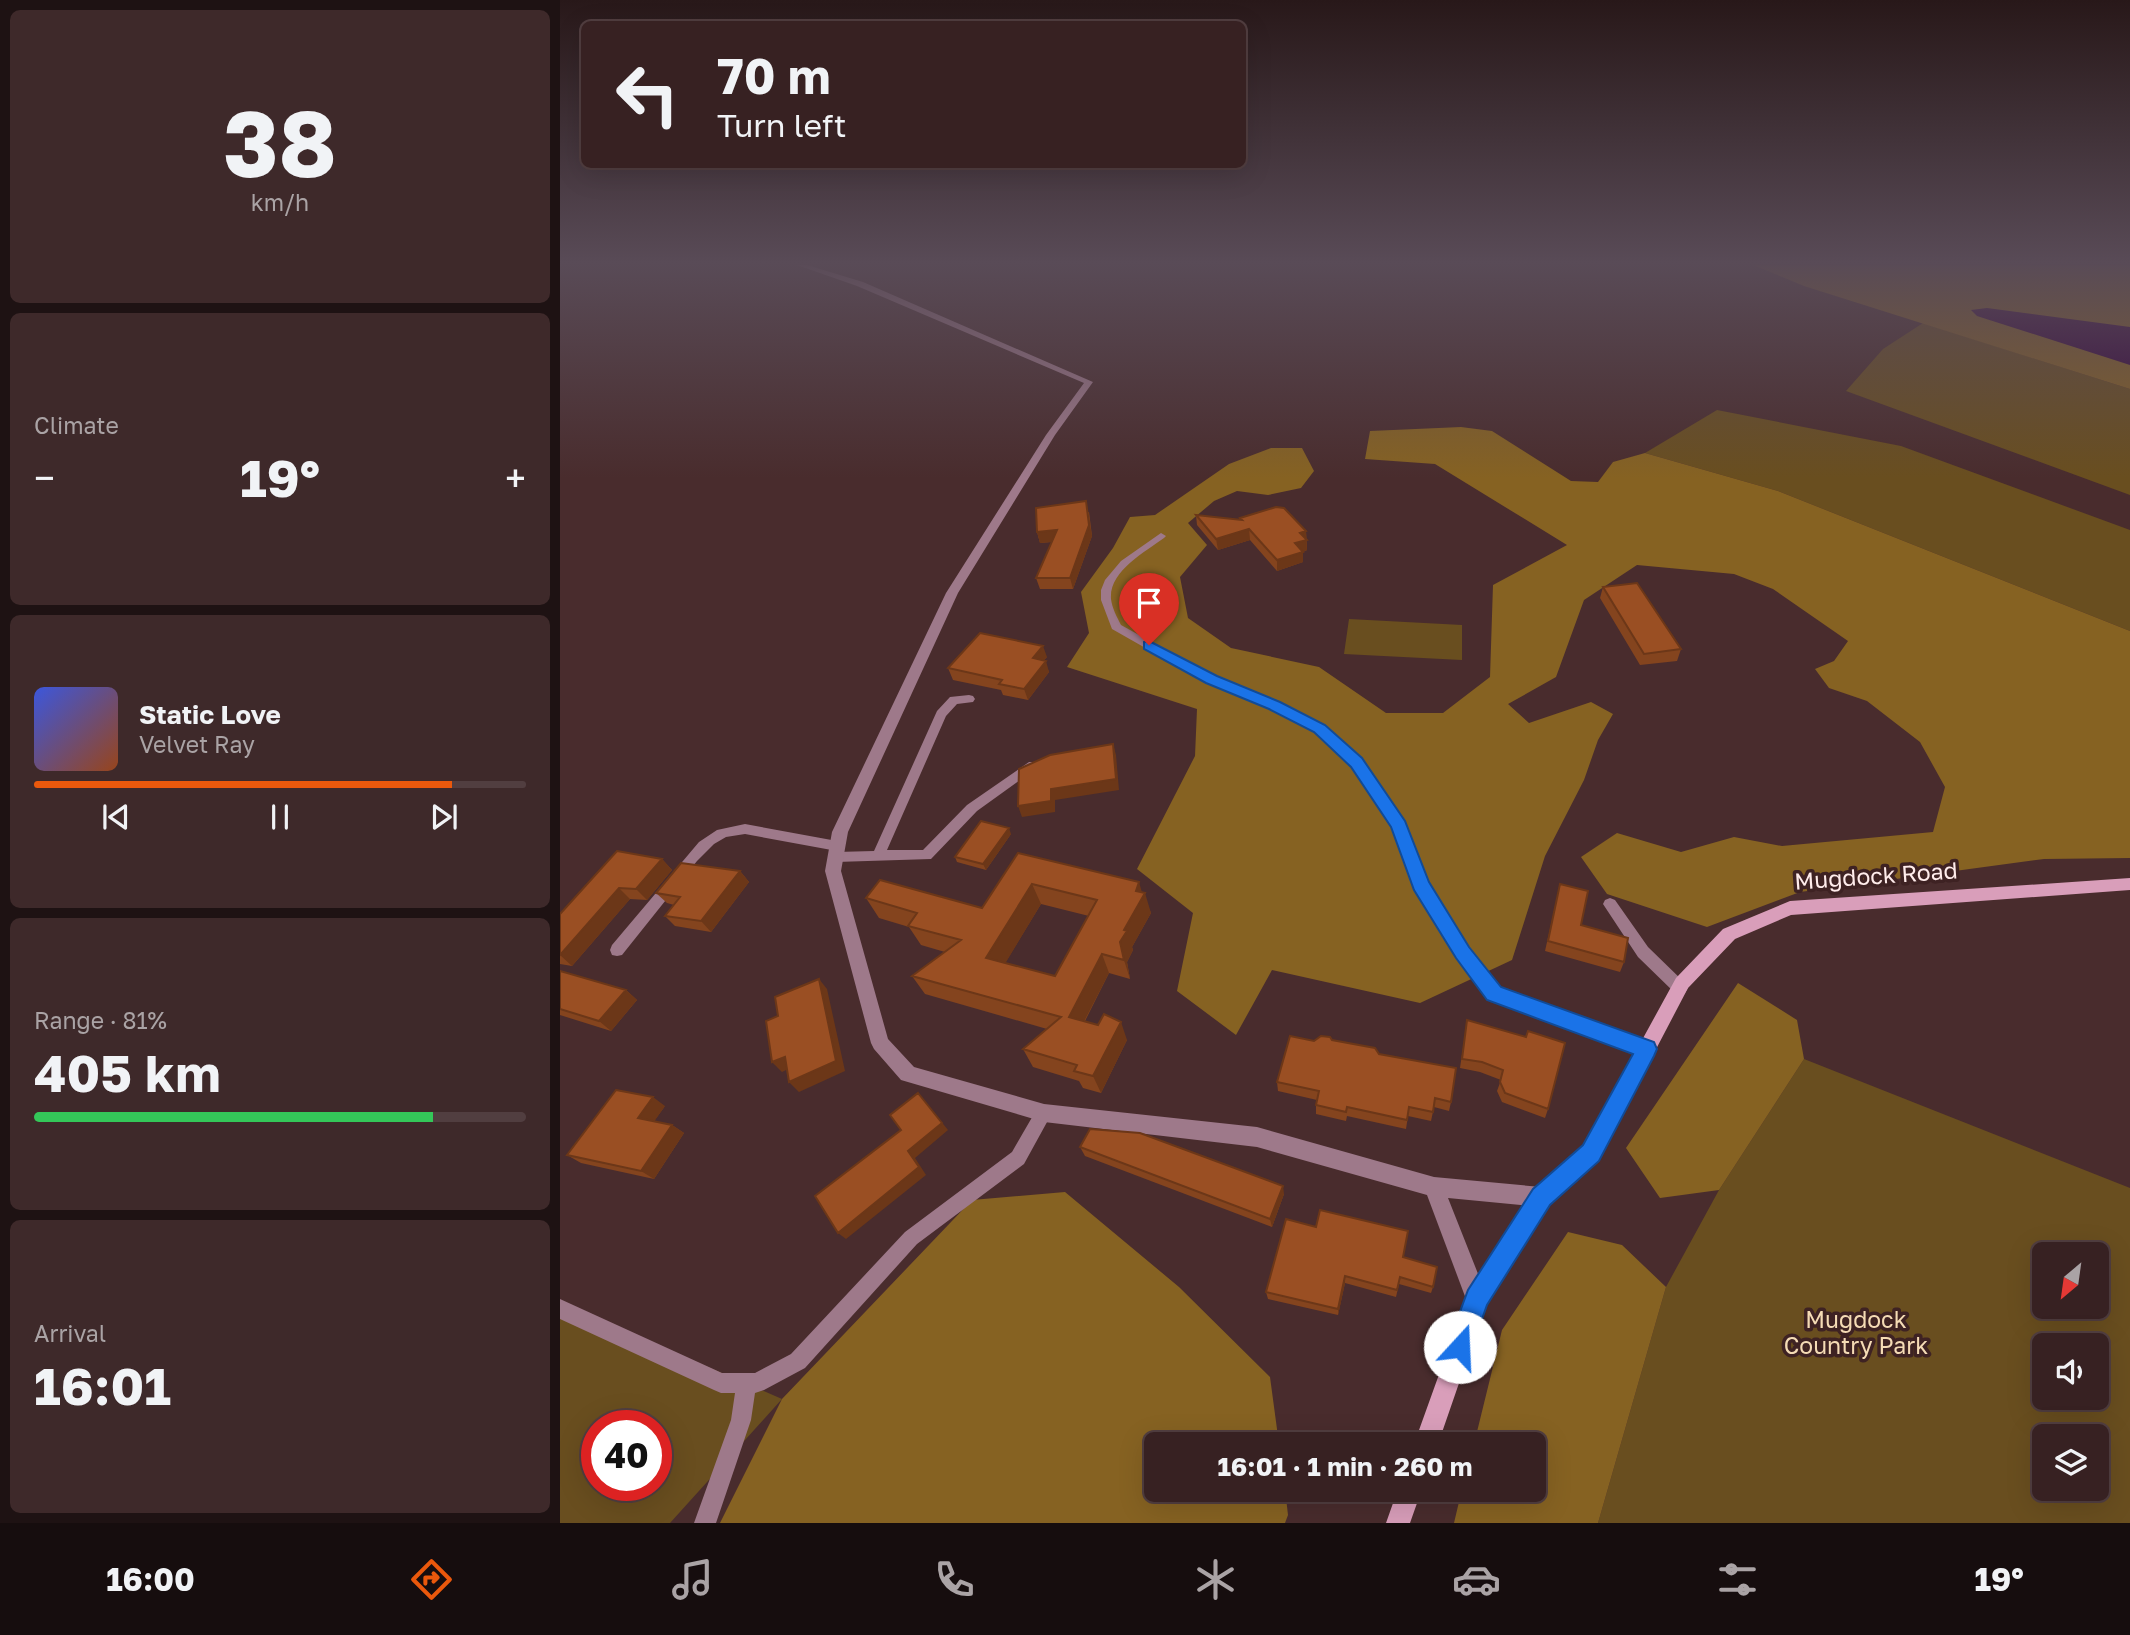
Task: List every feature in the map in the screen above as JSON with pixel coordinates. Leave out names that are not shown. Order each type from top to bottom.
[{"type":"street","points":[[983,336],[1089,382],[1051,435],[952,593],[840,832],[833,871],[880,1043],[908,1074],[1044,1113],[1257,1137],[1434,1187],[1541,1197]]},
{"type":"street","name":"Mugdock Road","points":[[1430,1432],[1477,1299],[1541,1197],[1591,1153],[1680,988],[1729,934],[1790,908],[2130,884]]},
{"type":"street","points":[[1434,1187],[1477,1299]]},
{"type":"street","points":[[1398,1523],[1405,1502]]},
{"type":"lane","points":[[1161,536],[1122,566],[1109,583],[1106,600],[1116,626],[1211,680],[1320,728],[1357,762],[1399,825],[1421,885],[1462,953],[1494,994],[1647,1049]]},
{"type":"lane","points":[[877,856],[941,714],[954,700],[969,699]]},
{"type":"lane","points":[[617,950],[692,857],[719,833],[732,829],[745,830],[836,851],[877,856],[926,855],[972,808],[999,786],[1029,767],[1047,760]]},
{"type":"lane","points":[[1610,904],[1643,952],[1680,988]]},
{"type":"lane","points":[[560,1309],[721,1383],[757,1383],[798,1361],[912,1238],[1018,1158],[1044,1113]]},
{"type":"lane","points":[[705,1523],[741,1420],[746,1383]]},
{"type":"green space","points":[[1903,336],[1964,336],[2130,389],[2130,495],[1846,391],[1883,349]]},
{"type":"green space","points":[[1717,410],[1901,446],[2130,530],[2130,631],[1778,491],[1645,453]]},
{"type":"green space","points":[[1349,619],[1462,625],[1462,660],[1344,654]]},
{"type":"green space","name":"Mugdock Country Park","points":[[1804,1059],[2130,1188],[2130,1523],[1598,1523],[1666,1287],[1719,1190]]},
{"type":"green space","points":[[560,1303],[782,1399],[670,1523],[560,1523]]},
{"type":"shaded area","points":[[1962,336],[2130,336],[2130,389]]},
{"type":"shaded area","points":[[2040,336],[2130,336],[2130,365]]},
{"type":"shaded area","points":[[1461,427],[1492,431],[1571,481],[1598,482],[1613,462],[1645,453],[1778,491],[2130,631],[2130,858],[2044,859],[1800,892],[1707,927],[1607,894],[1581,857],[1617,833],[1681,852],[1734,837],[1782,846],[1933,832],[1945,787],[1920,742],[1867,701],[1829,688],[1815,669],[1834,661],[1848,641],[1773,589],[1734,574],[1637,565],[1584,600],[1556,677],[1508,704],[1529,723],[1591,702],[1613,714],[1598,740],[1584,780],[1545,856],[1512,960],[1420,1003],[1272,970],[1236,1035],[1177,991],[1193,913],[1137,869],[1195,756],[1197,709],[1067,667],[1089,633],[1081,592],[1113,548],[1130,517],[1155,515],[1229,464],[1271,448],[1302,448],[1314,471],[1301,488],[1268,495],[1237,491],[1214,501],[1188,523],[1207,545],[1180,577],[1188,618],[1231,648],[1319,667],[1386,713],[1443,713],[1490,677],[1493,585],[1567,545],[1435,464],[1365,459],[1370,431]]},
{"type":"shaded area","points":[[1738,983],[1797,1020],[1804,1059],[1719,1190],[1660,1198],[1626,1148]]},
{"type":"shaded area","points":[[1065,1192],[1179,1287],[1270,1377],[1277,1432],[1144,1432],[1144,1502],[1286,1502],[1288,1515],[1285,1523],[720,1523],[782,1399],[972,1200]]},
{"type":"shaded area","points":[[1568,1232],[1622,1245],[1666,1287],[1598,1523],[1454,1523],[1459,1502],[1546,1502],[1546,1432],[1477,1432],[1502,1330]]},
{"type":"building","points":[[1086,501],[1089,525],[1070,578],[1036,578],[1057,530],[1037,532],[1036,508]]},
{"type":"building","points":[[1276,507],[1284,508],[1306,531],[1300,533],[1307,540],[1295,543],[1303,552],[1277,560],[1249,529],[1216,539],[1196,515],[1242,520],[1240,518]]},
{"type":"building","points":[[1637,583],[1681,649],[1644,654],[1603,587]]},
{"type":"building","points":[[980,633],[1043,646],[1033,658],[1046,661],[1024,689],[999,684],[1002,680],[948,668]]},
{"type":"building","points":[[1113,744],[1116,779],[1051,789],[1051,801],[1018,806],[1019,769],[1050,755]]},
{"type":"building","points":[[981,821],[1009,828],[983,864],[955,857]]},
{"type":"building","points":[[617,851],[662,859],[636,889],[619,888],[560,955],[560,914]]},
{"type":"building","points":[[1018,853],[1139,882],[1136,891],[1145,893],[1120,942],[1124,960],[1102,954],[1069,1017],[1098,1025],[1104,1014],[1121,1022],[1093,1076],[1074,1071],[1077,1065],[1023,1049],[1061,1017],[912,976],[961,940],[908,926],[917,913],[866,898],[880,880],[982,908]],"holes":[[[1032,884],[1097,900],[1055,976],[986,958]]]},
{"type":"building","points":[[681,863],[740,871],[701,921],[665,916],[680,897],[656,893]]},
{"type":"building","points":[[1560,884],[1588,891],[1581,925],[1628,938],[1624,962],[1548,941]]},
{"type":"building","points":[[560,971],[626,990],[599,1021],[560,1009]]},
{"type":"building","points":[[819,979],[836,1061],[789,1082],[785,1057],[772,1062],[766,1021],[778,1016],[775,997]]},
{"type":"building","points":[[1467,1020],[1526,1037],[1528,1031],[1565,1043],[1548,1109],[1505,1093],[1500,1082],[1503,1070],[1482,1062],[1462,1059]]},
{"type":"building","points":[[1290,1036],[1314,1041],[1321,1036],[1330,1037],[1332,1040],[1375,1048],[1379,1054],[1456,1068],[1451,1102],[1435,1098],[1433,1112],[1409,1107],[1407,1120],[1347,1107],[1346,1112],[1316,1105],[1319,1091],[1277,1082]]},
{"type":"building","points":[[616,1090],[653,1097],[638,1118],[672,1125],[641,1171],[567,1155]]},
{"type":"building","points":[[918,1093],[942,1123],[908,1151],[919,1167],[838,1233],[815,1196],[901,1130],[890,1115]]},
{"type":"building","points":[[1090,1129],[1140,1133],[1283,1186],[1270,1219],[1080,1147]]},
{"type":"building","points":[[1320,1210],[1408,1231],[1403,1257],[1437,1267],[1433,1287],[1400,1277],[1397,1290],[1345,1276],[1338,1309],[1266,1292],[1286,1219],[1316,1227]]},
{"type":"route","points":[[1149,645],[1211,680],[1320,728],[1357,762],[1399,825],[1421,885],[1462,953],[1494,994],[1647,1049],[1591,1153],[1541,1197],[1477,1299],[1460,1347]]}]
